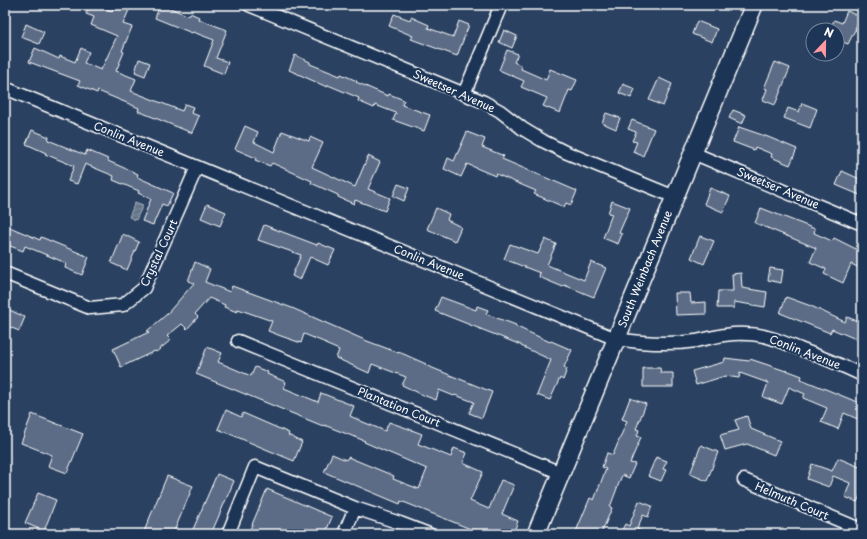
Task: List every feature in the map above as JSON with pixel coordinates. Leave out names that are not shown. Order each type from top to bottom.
[{"type":"street","name":"Sweetser Avenue","points":[[249,5],[262,7],[464,94],[500,111],[523,129],[548,144],[675,197]]},
{"type":"street","points":[[464,94],[501,5]]},
{"type":"street","name":"South Weinbach Avenue","points":[[536,534],[754,5]]},
{"type":"street","name":"Conlin Avenue","points":[[5,88],[616,339],[661,343],[695,341],[727,334],[765,336],[862,375]]},
{"type":"street","name":"Sweetser Avenue","points":[[693,153],[862,224]]},
{"type":"street","name":"Crystal Court","points":[[5,273],[90,308],[124,305],[144,288],[197,167]]},
{"type":"street","name":"Plantation Court","points":[[238,341],[561,473]]},
{"type":"street","points":[[228,534],[255,467],[406,530],[429,534]]},
{"type":"street","name":"Helmuth Court","points":[[744,480],[862,530]]},
{"type":"street","points":[[344,534],[355,508]]},
{"type":"water","points":[[135,202],[143,205],[136,220],[129,217]]},
{"type":"building","points":[[90,5],[97,8],[98,5],[112,11],[114,5],[131,5],[123,24],[132,27],[116,71],[136,79],[131,91],[182,111],[185,104],[193,107],[191,113],[199,116],[192,133],[138,111],[139,108],[98,91],[97,93],[78,85],[80,81],[29,62],[35,48],[59,59],[60,56],[75,62],[81,48],[89,52],[84,63],[101,70],[117,36],[91,25],[94,17],[86,14]]},
{"type":"building","points":[[160,5],[171,5],[170,8],[189,16],[190,13],[199,17],[198,19],[227,30],[216,58],[228,62],[224,74],[204,66],[214,40],[155,18]]},
{"type":"building","points":[[847,11],[860,17],[855,29],[858,30],[855,30],[848,44],[845,43],[845,22],[842,22]]},
{"type":"building","points":[[394,14],[410,20],[411,17],[429,25],[428,28],[453,37],[459,21],[469,25],[457,56],[411,39],[413,36],[389,26]]},
{"type":"building","points":[[697,21],[717,29],[712,42],[692,34]]},
{"type":"building","points":[[26,24],[44,32],[39,44],[21,37]]},
{"type":"building","points":[[504,30],[517,36],[512,48],[499,42]]},
{"type":"building","points":[[507,50],[518,54],[514,62],[522,66],[521,69],[546,80],[550,69],[577,80],[572,91],[569,90],[560,113],[543,106],[547,98],[521,87],[524,81],[499,70]]},
{"type":"building","points":[[295,55],[310,62],[310,64],[340,76],[341,74],[388,96],[389,94],[404,100],[402,105],[430,115],[424,131],[393,120],[396,113],[375,105],[374,108],[358,101],[359,98],[328,85],[327,87],[289,70]]},
{"type":"building","points":[[139,59],[150,63],[145,76],[135,72]]},
{"type":"building","points":[[775,62],[790,68],[775,105],[763,100],[767,89],[764,88]]},
{"type":"building","points":[[659,78],[672,84],[663,106],[649,100]]},
{"type":"building","points":[[623,84],[635,89],[631,98],[619,93]]},
{"type":"building","points":[[802,103],[817,109],[810,128],[784,118],[788,108],[799,112]]},
{"type":"building","points":[[733,110],[746,115],[742,124],[729,118]]},
{"type":"building","points":[[606,113],[620,118],[616,129],[602,123]]},
{"type":"building","points":[[632,120],[654,129],[643,156],[633,152],[637,142],[632,141],[636,132],[628,129]]},
{"type":"building","points":[[245,126],[258,132],[254,142],[274,152],[282,131],[309,141],[310,137],[323,143],[312,167],[355,187],[368,156],[380,162],[368,189],[390,198],[385,211],[355,200],[354,204],[311,183],[312,181],[272,163],[270,166],[255,160],[256,158],[235,149]]},
{"type":"building","points":[[739,127],[797,149],[790,165],[771,157],[772,154],[755,147],[754,150],[733,142]]},
{"type":"building","points":[[32,130],[49,137],[48,140],[85,155],[87,150],[108,159],[108,161],[138,174],[137,177],[173,193],[167,206],[162,204],[153,225],[142,221],[151,199],[138,193],[139,191],[113,180],[114,176],[85,164],[77,184],[68,181],[74,166],[26,144]]},
{"type":"building","points":[[467,132],[485,139],[482,147],[504,156],[502,159],[577,191],[571,205],[566,203],[564,207],[534,194],[536,191],[496,174],[495,176],[467,164],[461,177],[444,169],[448,158],[454,161]]},
{"type":"building","points":[[842,171],[862,180],[862,196],[836,185]]},
{"type":"building","points":[[398,184],[409,188],[404,201],[393,196]]},
{"type":"building","points":[[710,188],[730,196],[723,212],[704,204]]},
{"type":"building","points":[[612,201],[630,208],[619,233],[622,234],[618,244],[603,238],[612,214],[608,213]]},
{"type":"building","points":[[207,204],[226,212],[220,226],[201,218]]},
{"type":"building","points":[[436,208],[449,214],[447,220],[461,227],[455,241],[427,229]]},
{"type":"building","points":[[761,208],[815,229],[814,233],[832,241],[834,238],[862,252],[862,269],[851,264],[843,283],[824,274],[826,269],[810,262],[816,248],[755,223]]},
{"type":"building","points":[[5,225],[40,240],[41,237],[89,257],[82,275],[65,268],[66,263],[25,246],[23,251],[5,244]]},
{"type":"building","points":[[264,225],[317,245],[318,243],[335,250],[328,265],[310,257],[300,280],[292,276],[301,255],[258,240]]},
{"type":"building","points":[[123,234],[139,242],[127,270],[111,263]]},
{"type":"building","points":[[700,236],[714,241],[704,264],[691,258]]},
{"type":"building","points":[[545,239],[556,244],[547,265],[584,280],[591,262],[606,268],[594,297],[539,277],[540,273],[504,259],[510,244],[538,254]]},
{"type":"building","points":[[195,262],[210,269],[205,282],[230,292],[232,286],[292,308],[367,341],[399,352],[426,364],[425,365],[492,392],[482,418],[469,413],[474,402],[439,390],[436,400],[423,395],[402,385],[406,377],[372,364],[369,373],[336,358],[339,350],[325,344],[326,343],[304,334],[301,343],[268,331],[272,321],[238,309],[237,312],[224,307],[225,305],[209,298],[195,314],[198,317],[187,329],[182,324],[167,336],[171,340],[156,352],[155,351],[121,367],[113,349],[149,332],[147,331],[166,315],[194,283],[188,281]]},
{"type":"building","points":[[770,268],[783,270],[781,283],[768,280]]},
{"type":"building","points":[[741,273],[742,288],[767,292],[765,307],[734,302],[734,308],[717,308],[718,291],[733,291],[732,274]]},
{"type":"building","points":[[675,293],[690,293],[691,303],[706,302],[706,314],[676,315]]},
{"type":"building","points":[[441,297],[476,310],[477,306],[488,310],[486,314],[516,325],[515,326],[550,342],[551,341],[572,350],[564,367],[567,369],[563,380],[560,378],[550,400],[537,395],[551,360],[521,345],[435,311]]},
{"type":"building","points":[[786,297],[811,306],[845,322],[847,317],[862,323],[856,339],[832,329],[830,333],[780,313]]},
{"type":"building","points":[[5,308],[25,317],[19,331],[5,325]]},
{"type":"building","points":[[207,347],[222,353],[218,362],[251,376],[255,367],[286,382],[284,388],[318,402],[321,393],[354,406],[350,416],[385,431],[389,422],[422,434],[418,444],[451,457],[454,448],[467,453],[463,463],[483,472],[470,501],[489,509],[501,480],[514,485],[502,514],[518,521],[513,534],[483,534],[401,501],[400,504],[324,472],[332,454],[346,460],[348,457],[394,476],[393,479],[419,489],[427,469],[364,442],[365,441],[324,425],[323,426],[196,374]]},
{"type":"building","points":[[725,358],[749,361],[750,359],[802,376],[801,379],[862,404],[862,421],[844,413],[838,429],[821,422],[827,408],[803,398],[805,394],[789,387],[782,404],[763,397],[768,383],[740,373],[739,378],[725,376],[696,385],[692,371],[724,362]]},
{"type":"building","points":[[643,368],[660,368],[661,373],[673,373],[673,387],[643,387]]},
{"type":"building","points":[[630,398],[646,404],[636,429],[639,430],[637,436],[641,437],[630,463],[635,464],[629,478],[622,475],[610,507],[612,508],[601,534],[575,534],[590,498],[594,500],[606,469],[602,467],[607,453],[613,455],[627,421],[622,419]]},
{"type":"building","points":[[226,410],[241,417],[243,413],[289,433],[288,435],[302,442],[294,461],[218,429]]},
{"type":"building","points":[[32,414],[83,434],[67,473],[48,466],[52,455],[21,443]]},
{"type":"building","points":[[747,416],[751,429],[780,441],[774,455],[747,444],[725,450],[720,435],[739,430],[735,420]]},
{"type":"building","points":[[701,445],[718,452],[707,481],[690,474]]},
{"type":"building","points":[[656,457],[667,461],[663,469],[666,470],[661,481],[648,476]]},
{"type":"building","points":[[838,458],[862,468],[862,492],[857,502],[845,497],[850,483],[833,476],[829,487],[807,479],[812,464],[832,471]]},
{"type":"building","points":[[217,474],[234,481],[211,534],[191,534]]},
{"type":"building","points":[[167,476],[193,486],[173,534],[143,534]]},
{"type":"building","points":[[267,489],[332,517],[325,534],[248,534]]},
{"type":"building","points":[[38,493],[56,500],[44,531],[25,523]]},
{"type":"building","points":[[639,501],[652,506],[648,517],[643,515],[637,529],[648,534],[620,534],[625,524],[629,526]]}]
